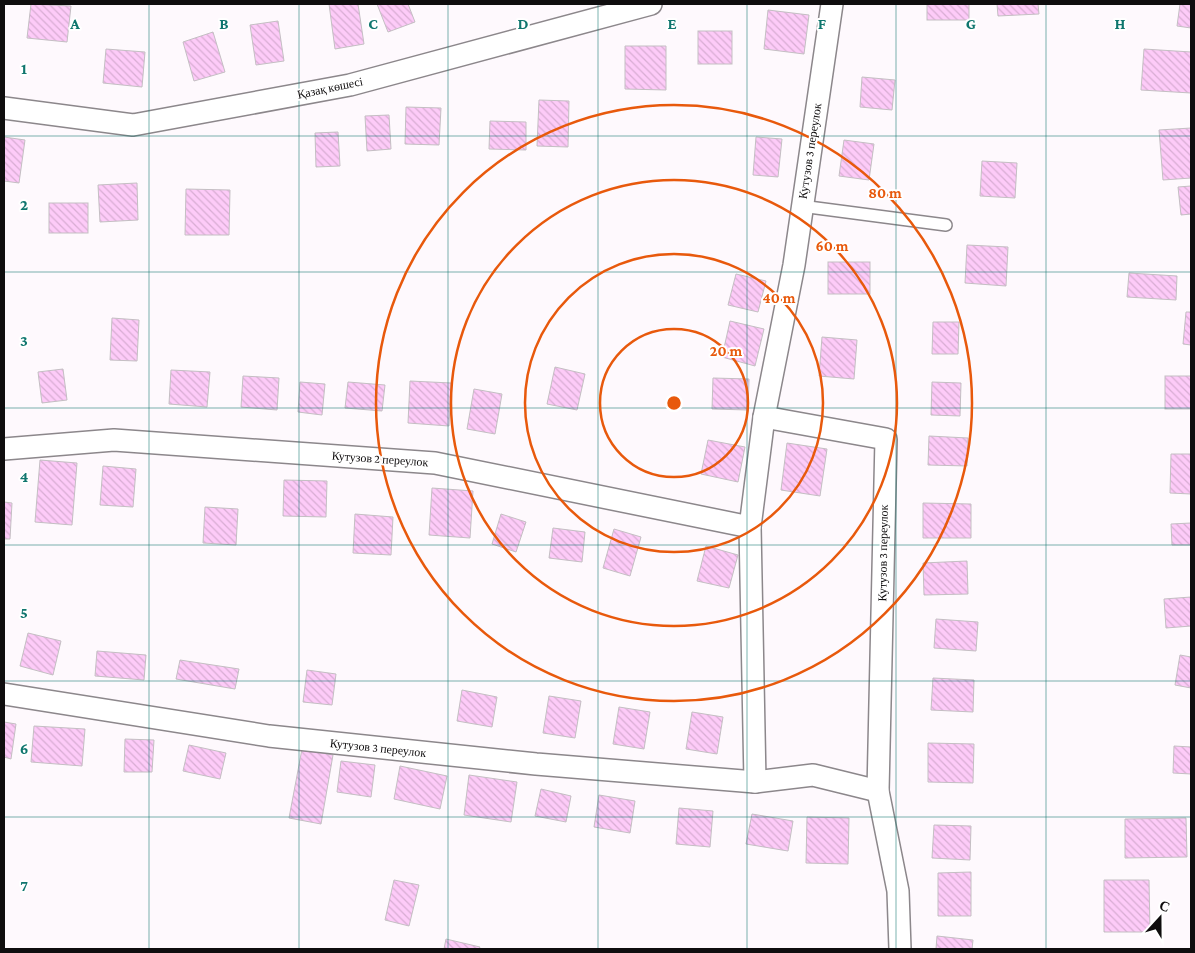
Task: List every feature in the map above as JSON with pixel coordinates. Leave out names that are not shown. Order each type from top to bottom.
[{"type":"street","name":"Қазақ көшесі","points":[[4,108],[134,126],[350,85],[651,4]]},
{"type":"street","name":"Кутузов 3 переулок","points":[[755,782],[750,527],[764,417],[794,266],[832,4]]},
{"type":"street","name":"Кутузов 3 переулок","points":[[764,417],[886,439],[878,791],[898,891],[900,949]]},
{"type":"street","name":"Кутузов 2 переулок","points":[[4,449],[114,440],[436,463],[750,527]]},
{"type":"street","name":"Кутузов 3 переулок","points":[[4,694],[269,736],[536,764],[755,782],[813,775],[878,791]]},
{"type":"lane","points":[[802,206],[946,225]]},
{"type":"building","points":[[31,4],[71,6],[67,42],[27,38]]},
{"type":"building","points":[[329,4],[358,4],[364,44],[335,49]]},
{"type":"building","points":[[377,4],[408,4],[415,22],[388,32]]},
{"type":"building","points":[[927,4],[969,4],[969,20],[927,20]]},
{"type":"building","points":[[997,4],[1038,4],[1039,14],[998,16]]},
{"type":"building","points":[[1180,4],[1191,4],[1191,28],[1177,26]]},
{"type":"building","points":[[768,10],[809,15],[804,54],[764,49]]},
{"type":"building","points":[[278,21],[284,61],[256,65],[250,25]]},
{"type":"building","points":[[698,31],[732,31],[732,64],[698,64]]},
{"type":"building","points":[[213,32],[225,72],[194,81],[183,42]]},
{"type":"building","points":[[625,46],[666,46],[666,90],[625,89]]},
{"type":"building","points":[[106,49],[145,52],[142,87],[103,83]]},
{"type":"building","points":[[1144,49],[1191,52],[1191,93],[1141,90]]},
{"type":"building","points":[[862,77],[895,80],[892,110],[860,107]]},
{"type":"building","points":[[539,100],[569,101],[568,147],[537,146]]},
{"type":"building","points":[[406,107],[441,108],[439,145],[405,144]]},
{"type":"building","points":[[389,115],[391,149],[367,151],[365,116]]},
{"type":"building","points":[[490,121],[526,122],[526,150],[489,149]]},
{"type":"building","points":[[1191,128],[1191,178],[1163,180],[1159,130]]},
{"type":"building","points":[[338,132],[340,166],[316,167],[315,133]]},
{"type":"building","points":[[4,137],[25,140],[19,183],[4,181]]},
{"type":"building","points":[[756,137],[782,139],[778,177],[753,175]]},
{"type":"building","points":[[844,140],[874,144],[869,180],[839,176]]},
{"type":"building","points":[[982,161],[1017,163],[1015,198],[980,196]]},
{"type":"building","points":[[137,183],[138,220],[100,222],[98,185]]},
{"type":"building","points":[[1191,186],[1191,214],[1181,215],[1178,187]]},
{"type":"building","points":[[186,189],[230,190],[229,235],[185,235]]},
{"type":"building","points":[[49,203],[88,203],[88,233],[49,233]]},
{"type":"building","points":[[967,245],[1008,247],[1006,286],[965,283]]},
{"type":"building","points":[[828,262],[870,262],[870,294],[828,294]]},
{"type":"building","points":[[1129,273],[1177,276],[1176,300],[1127,297]]},
{"type":"building","points":[[736,274],[766,281],[758,312],[728,305]]},
{"type":"building","points":[[1186,312],[1191,312],[1191,345],[1183,344]]},
{"type":"building","points":[[112,318],[139,320],[137,361],[110,360]]},
{"type":"building","points":[[730,321],[764,329],[755,366],[722,357]]},
{"type":"building","points":[[933,322],[959,322],[958,354],[932,354]]},
{"type":"building","points":[[822,337],[857,340],[854,379],[819,376]]},
{"type":"building","points":[[555,367],[585,374],[577,410],[547,404]]},
{"type":"building","points":[[63,369],[67,400],[42,403],[38,372]]},
{"type":"building","points":[[171,370],[210,372],[207,407],[169,404]]},
{"type":"building","points":[[243,376],[279,378],[277,410],[241,407]]},
{"type":"building","points":[[1165,376],[1191,376],[1191,409],[1165,409]]},
{"type":"building","points":[[713,378],[749,379],[748,410],[712,409]]},
{"type":"building","points":[[410,381],[451,383],[449,426],[408,423]]},
{"type":"building","points":[[300,382],[325,384],[322,415],[298,412]]},
{"type":"building","points":[[348,382],[385,385],[382,411],[345,408]]},
{"type":"building","points":[[932,382],[961,383],[960,416],[931,415]]},
{"type":"building","points":[[474,389],[502,394],[495,434],[467,429]]},
{"type":"building","points":[[929,436],[968,438],[967,466],[928,465]]},
{"type":"building","points":[[708,440],[745,447],[738,482],[701,474]]},
{"type":"building","points":[[787,443],[827,449],[820,496],[781,490]]},
{"type":"building","points":[[1171,454],[1191,454],[1191,494],[1170,493]]},
{"type":"building","points":[[40,460],[77,463],[72,525],[35,522]]},
{"type":"building","points":[[103,466],[136,469],[133,507],[100,505]]},
{"type":"building","points":[[284,480],[327,481],[326,517],[283,516]]},
{"type":"building","points":[[432,488],[473,491],[470,538],[429,535]]},
{"type":"building","points":[[4,502],[12,503],[10,539],[4,539]]},
{"type":"building","points":[[923,503],[971,504],[971,538],[923,538]]},
{"type":"building","points":[[205,507],[238,509],[236,545],[203,543]]},
{"type":"building","points":[[355,514],[393,517],[391,555],[353,553]]},
{"type":"building","points":[[501,514],[526,522],[516,552],[492,544]]},
{"type":"building","points":[[1191,523],[1191,545],[1172,545],[1171,524]]},
{"type":"building","points":[[553,528],[585,532],[582,562],[549,558]]},
{"type":"building","points":[[614,529],[641,537],[630,576],[603,568]]},
{"type":"building","points":[[706,546],[738,555],[729,588],[697,581]]},
{"type":"building","points":[[967,561],[968,594],[924,595],[923,563]]},
{"type":"building","points":[[1191,597],[1191,626],[1166,628],[1164,599]]},
{"type":"building","points":[[936,619],[978,622],[976,651],[934,648]]},
{"type":"building","points":[[28,633],[61,641],[53,675],[20,666]]},
{"type":"building","points":[[97,651],[146,655],[144,680],[95,676]]},
{"type":"building","points":[[1180,655],[1191,657],[1191,688],[1175,685]]},
{"type":"building","points":[[180,660],[239,669],[235,689],[176,679]]},
{"type":"building","points":[[307,670],[336,674],[332,705],[303,702]]},
{"type":"building","points":[[933,678],[974,680],[973,712],[931,710]]},
{"type":"building","points":[[462,690],[497,697],[492,727],[457,721]]},
{"type":"building","points":[[549,696],[581,701],[575,738],[543,733]]},
{"type":"building","points":[[619,707],[650,712],[644,749],[613,744]]},
{"type":"building","points":[[692,712],[723,717],[717,754],[686,749]]},
{"type":"building","points":[[4,722],[16,724],[11,759],[4,757]]},
{"type":"building","points":[[34,726],[85,729],[82,766],[31,762]]},
{"type":"building","points":[[125,739],[154,740],[152,772],[124,772]]},
{"type":"building","points":[[928,743],[974,744],[973,783],[928,782]]},
{"type":"building","points":[[189,745],[226,753],[220,779],[183,771]]},
{"type":"building","points":[[1174,746],[1191,747],[1191,774],[1173,773]]},
{"type":"building","points":[[302,749],[333,755],[321,824],[289,818]]},
{"type":"building","points":[[341,761],[375,765],[371,797],[337,792]]},
{"type":"building","points":[[400,766],[447,776],[440,809],[394,799]]},
{"type":"building","points":[[469,775],[517,782],[511,822],[464,815]]},
{"type":"building","points":[[541,789],[571,796],[566,822],[535,816]]},
{"type":"building","points":[[599,795],[635,801],[630,833],[594,827]]},
{"type":"building","points":[[679,808],[713,811],[710,847],[676,844]]},
{"type":"building","points":[[752,814],[793,821],[788,851],[746,844]]},
{"type":"building","points":[[807,817],[849,818],[848,864],[806,863]]},
{"type":"building","points":[[1186,818],[1187,857],[1125,858],[1125,819]]},
{"type":"building","points":[[934,825],[971,826],[970,860],[932,858]]},
{"type":"building","points":[[971,872],[971,916],[938,916],[938,873]]},
{"type":"building","points":[[394,880],[419,885],[409,926],[385,920]]},
{"type":"building","points":[[1104,880],[1149,880],[1150,932],[1104,932]]},
{"type":"building","points":[[937,936],[973,940],[972,949],[936,949]]},
{"type":"building","points":[[446,939],[480,947],[479,949],[444,949]]}]
